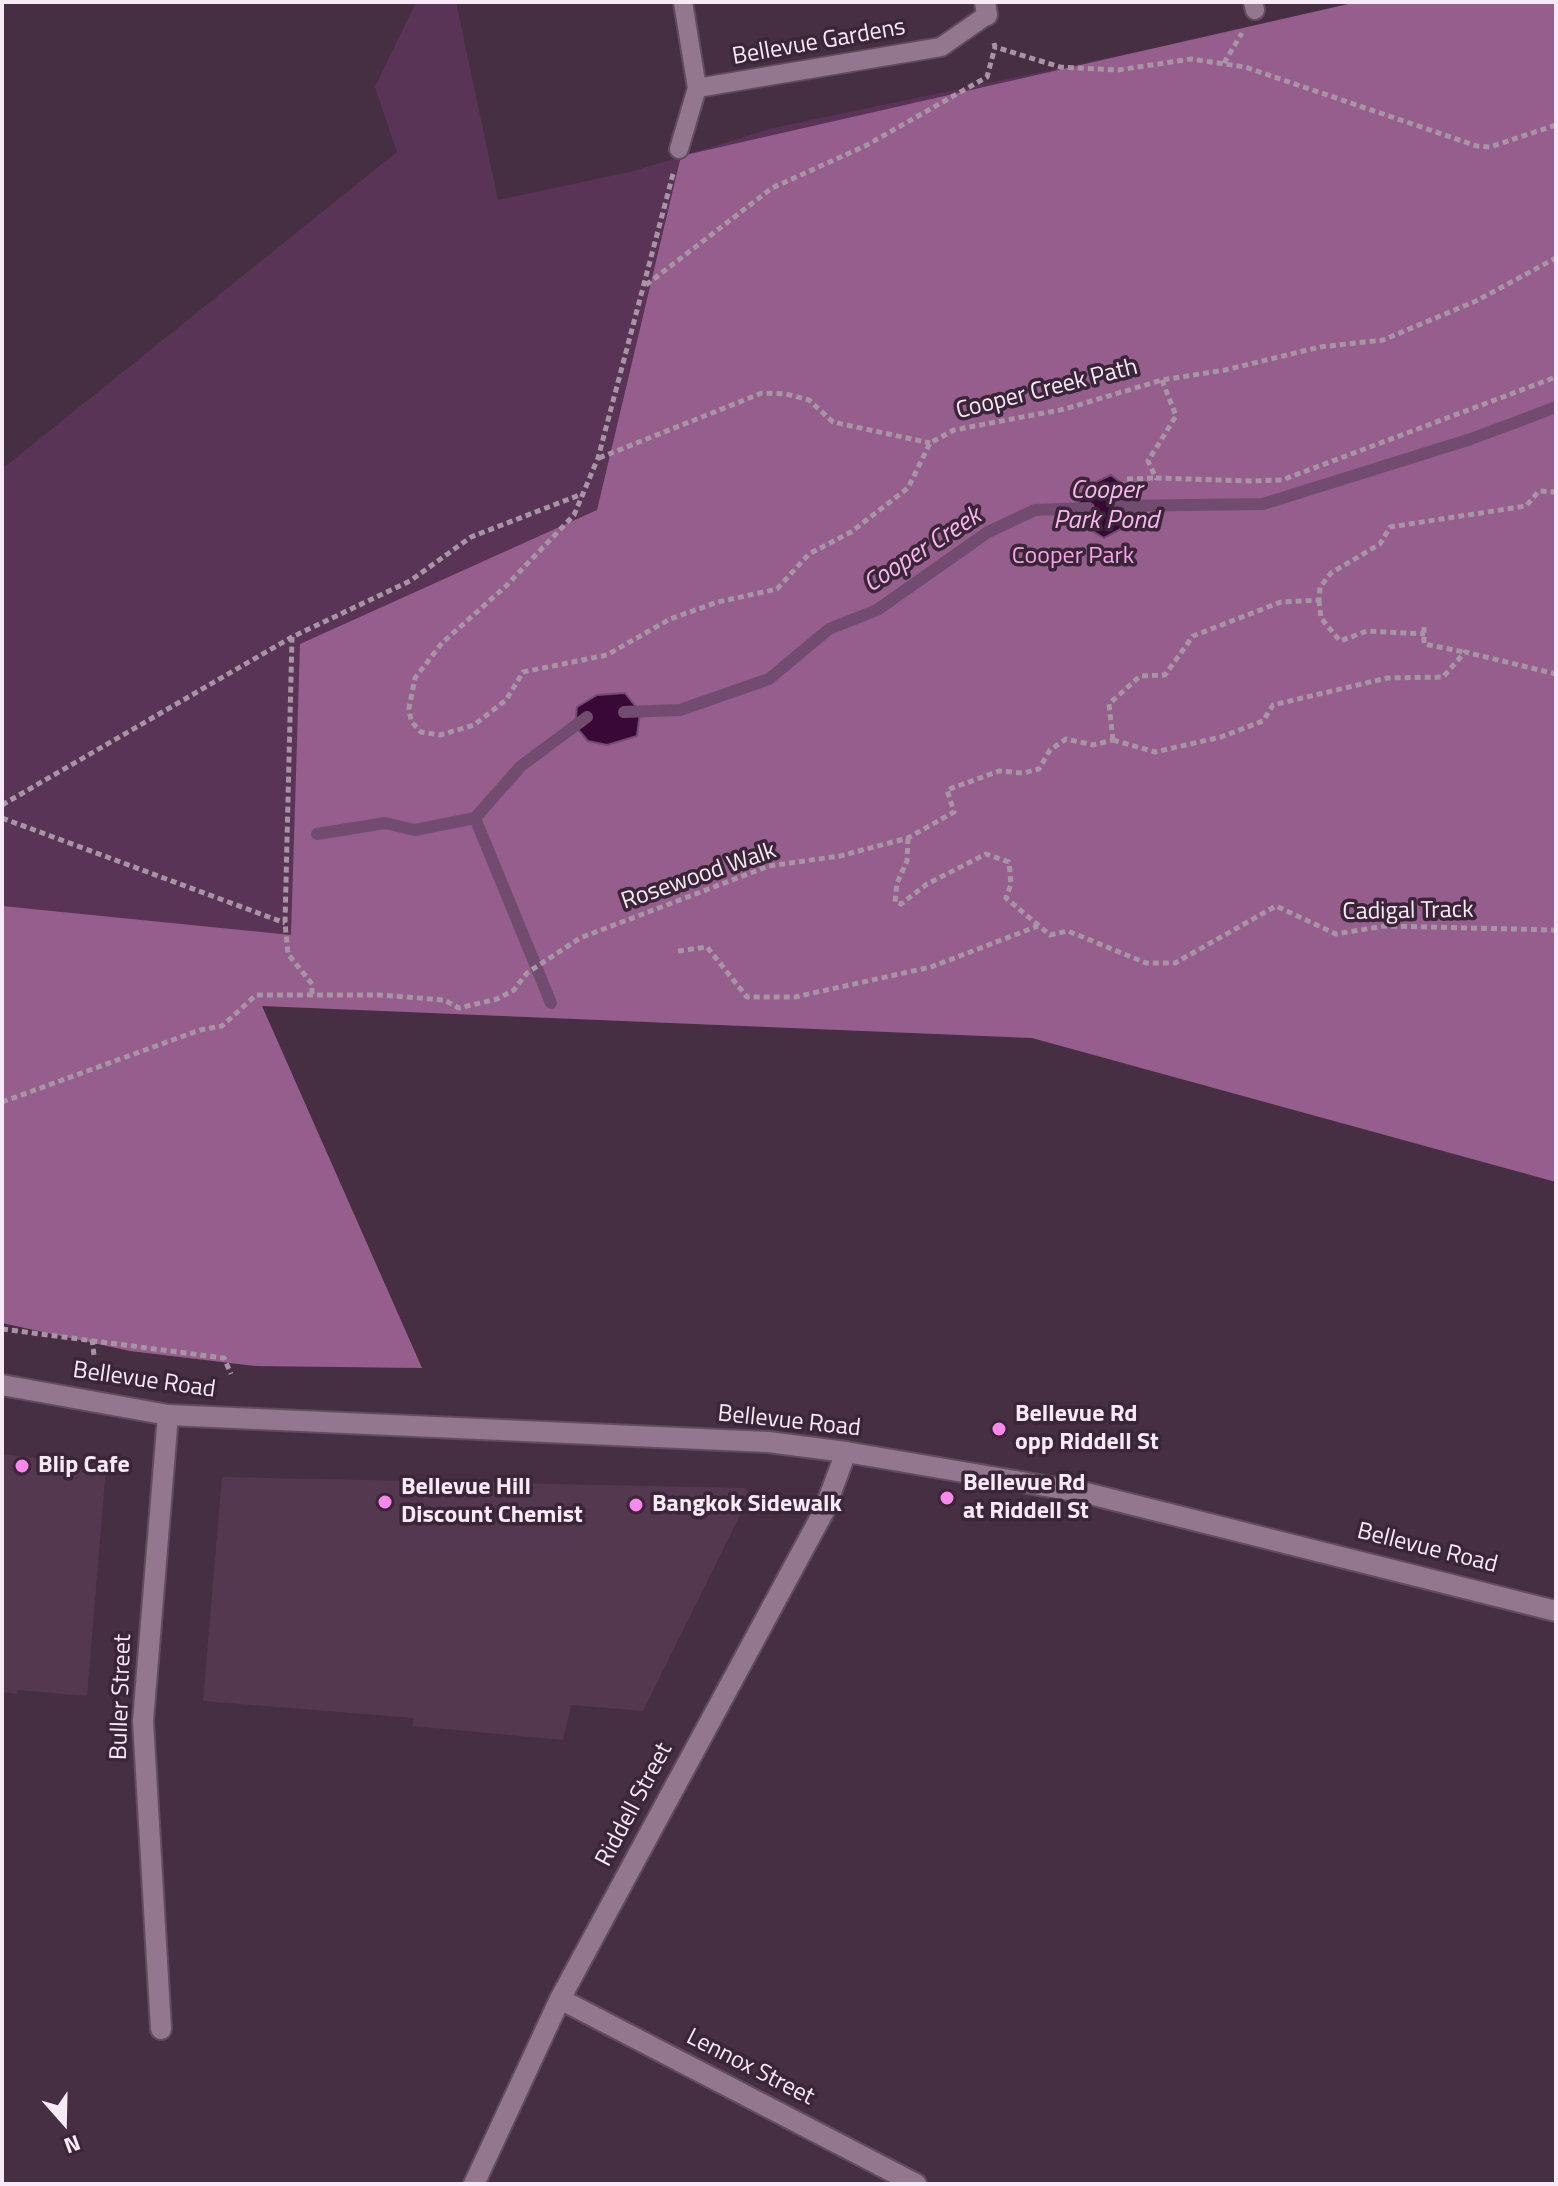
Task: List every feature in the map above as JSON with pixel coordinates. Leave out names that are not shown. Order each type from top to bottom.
[{"type":"street","name":"Bellevue Road","points":[[2,1385],[168,1415],[768,1442],[846,1452],[1086,1493],[1556,1611]]},
{"type":"street","name":"Buller Street","points":[[161,2029],[143,1721],[168,1415]]},
{"type":"street","name":"Riddell Street","points":[[474,2184],[560,1999],[824,1511],[846,1452]]},
{"type":"street","name":"Lennox Street","points":[[560,1999],[916,2184]]},
{"type":"lane","points":[[679,149],[697,88],[683,2]]},
{"type":"lane","name":"Bellevue Gardens","points":[[697,88],[941,47],[986,9]]},
{"type":"path","points":[[646,286],[772,188],[865,146],[987,77],[995,47],[986,9]]},
{"type":"path","points":[[995,47],[1060,67],[1118,70],[1191,59],[1235,65],[1477,146],[1490,147],[1556,125]]},
{"type":"path","points":[[2,805],[292,637],[410,581],[471,537],[582,493],[598,458],[646,286],[679,149]]},
{"type":"path","points":[[1162,380],[1225,370],[1320,347],[1383,340],[1476,301],[1556,258]]},
{"type":"path","points":[[1127,479],[1282,480],[1556,377]]},
{"type":"path","name":"Cooper Creek Path","points":[[582,493],[574,515],[506,586],[442,643],[415,678],[409,708],[411,721],[421,732],[440,735],[474,725],[506,700],[523,672],[607,655],[670,619],[718,602],[777,589],[809,554],[851,532],[908,488],[930,443],[954,430],[1065,409],[1162,380],[1176,416],[1148,461],[1156,478]]},
{"type":"path","points":[[598,458],[762,393],[786,394],[809,400],[833,422],[930,443]]},
{"type":"path","points":[[1556,492],[1539,491],[1526,506],[1390,527],[1380,544],[1331,573],[1320,587],[1319,600],[1321,618],[1340,641],[1367,631],[1424,630],[1424,644],[1556,674]]},
{"type":"path","points":[[1319,600],[1281,602],[1193,636],[1165,675],[1140,676],[1109,704],[1113,740],[1155,752],[1221,737],[1263,721],[1273,705],[1387,678],[1443,677],[1465,652]]},
{"type":"path","points":[[2,1102],[200,1030],[222,1026],[256,995],[312,994],[312,984],[288,954],[285,923],[292,637]]},
{"type":"path","name":"Rosewood Walk","points":[[312,994],[444,1000],[459,1008],[497,999],[514,990],[527,973],[580,938],[769,866],[840,856],[908,838],[954,812],[947,790],[999,771],[1023,773],[1039,769],[1050,750],[1066,739],[1093,745],[1113,740]]},
{"type":"path","points":[[2,818],[285,923]]},
{"type":"path","name":"Cadigal Track","points":[[908,838],[907,861],[897,883],[895,902],[901,904],[927,884],[986,854],[1009,862],[1011,884],[1006,898],[1050,935],[1068,931],[1146,963],[1175,963],[1276,906],[1336,934],[1385,926],[1556,930]]},
{"type":"path","points":[[678,951],[707,947],[747,997],[795,997],[931,967],[1039,926]]},
{"type":"path","points":[[2,1329],[224,1358],[231,1374]]},
{"type":"path","points":[[92,1339],[94,1355]]},
{"type":"shaded area","points":[[2,1454],[106,1467],[87,1696],[18,1690],[17,1694],[2,1692]]},
{"type":"shaded area","points":[[222,1477],[745,1488],[750,1495],[643,1711],[571,1705],[563,1740],[413,1726],[413,1718],[203,1701]]},
{"type":"green space","name":"Cooper Park","points":[[416,2],[456,2],[498,200],[634,171],[773,128],[1308,16],[1556,2],[1556,1182],[1032,1038],[262,1006],[422,1368],[255,1366],[130,1351],[2,1323],[2,469],[397,152],[375,87]]},
{"type":"green space","name":"Cooper Park","points":[[1357,2],[1556,2],[1556,1182],[1032,1038],[262,1006],[422,1368],[255,1366],[130,1351],[2,1323],[2,906],[291,935],[300,644],[597,510],[681,156]]},
{"type":"water","name":"Cooper Park Pond","points":[[1111,475],[1134,493],[1135,505],[1132,523],[1104,538],[1086,527],[1076,509],[1085,487]]},
{"type":"water","points":[[625,693],[640,712],[637,736],[607,745],[588,741],[575,726],[577,707],[597,695]]},
{"type":"waterway","name":"Cooper Creek","points":[[1119,506],[1263,504],[1471,439],[1556,407]]},
{"type":"waterway","name":"Cooper Creek","points":[[624,712],[680,710],[769,679],[829,629],[877,610],[988,532],[1035,510],[1089,508]]},
{"type":"waterway","name":"Cooper Creek","points":[[317,834],[385,823],[415,830],[475,818],[521,766],[587,717]]},
{"type":"waterway","points":[[475,818],[551,1003]]},
{"type":"place","name":"Bellevue Rd opp Riddell St","points":[[999,1429]]},
{"type":"place","name":"Blip Cafe","points":[[22,1466]]},
{"type":"place","name":"Bellevue Rd at Riddell St","points":[[947,1498]]},
{"type":"place","name":"Bellevue Hill Discount Chemist","points":[[385,1502]]},
{"type":"place","name":"Bangkok Sidewalk","points":[[636,1505]]}]
